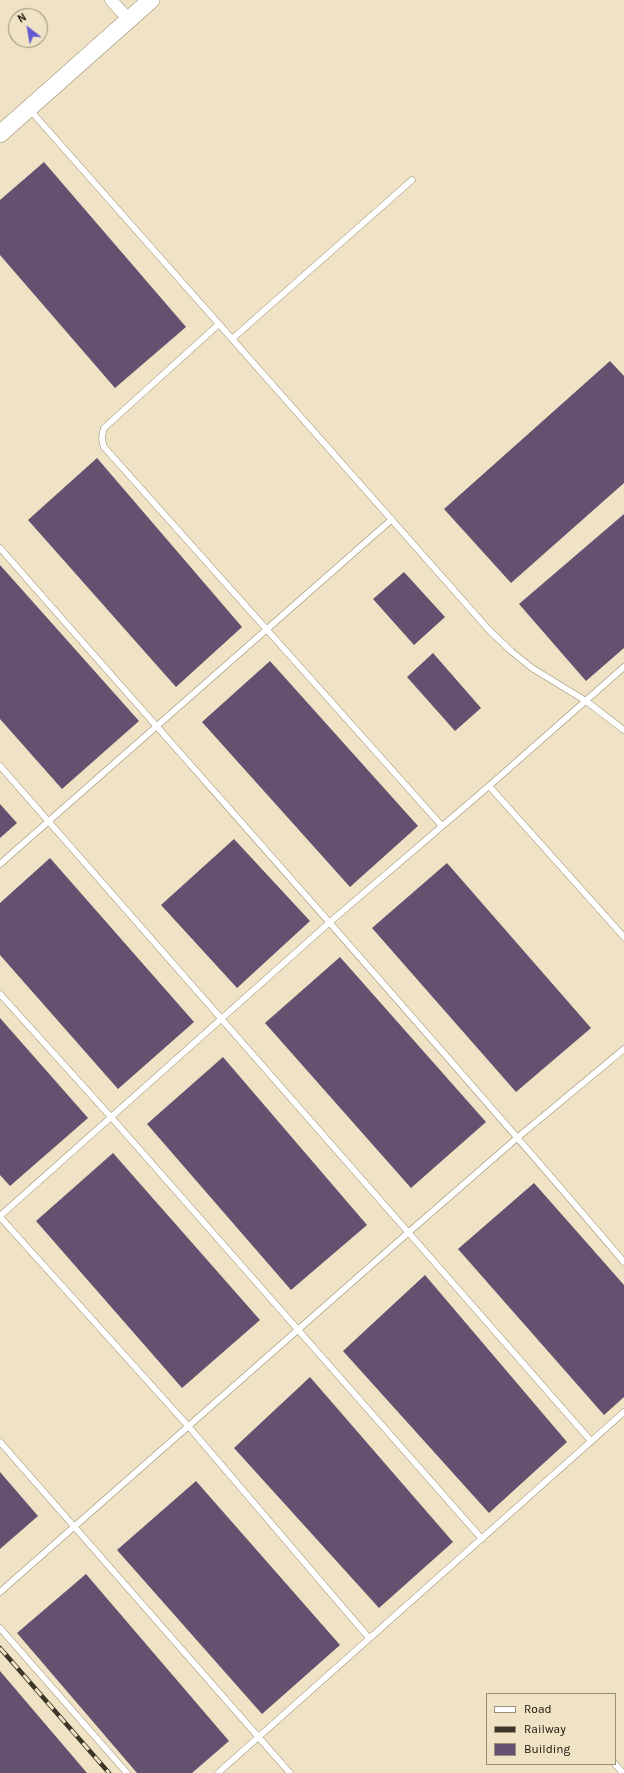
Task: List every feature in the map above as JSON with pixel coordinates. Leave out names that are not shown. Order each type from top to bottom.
[{"type":"street","points":[[111,0],[129,20]]},
{"type":"street","points":[[0,134],[152,0]]},
{"type":"lane","points":[[28,108],[464,604],[511,651],[532,668],[586,701],[624,730]]},
{"type":"lane","points":[[232,339],[412,180]]},
{"type":"lane","points":[[219,324],[104,428],[102,442],[109,454],[442,826]]},
{"type":"lane","points":[[0,864],[155,726],[391,520]]},
{"type":"lane","points":[[0,548],[155,726],[330,922],[624,1262]]},
{"type":"lane","points":[[369,1638],[189,1427],[0,1217],[330,922],[489,786],[624,667]]},
{"type":"lane","points":[[0,766],[220,1019],[592,1441]]},
{"type":"lane","points":[[489,786],[624,937]]},
{"type":"lane","points":[[0,994],[111,1117],[482,1539]]},
{"type":"lane","points":[[0,1592],[517,1138],[624,1049]]},
{"type":"lane","points":[[218,1773],[624,1412]]},
{"type":"lane","points":[[0,1442],[290,1773]]},
{"type":"lane","points":[[0,1628],[127,1773]]},
{"type":"lane","points":[[616,1765],[623,1773]]},
{"type":"building","points":[[44,162],[186,327],[115,388],[0,255],[0,200]]},
{"type":"building","points":[[610,361],[624,376],[624,483],[511,583],[444,509]]},
{"type":"building","points":[[97,458],[242,627],[176,687],[28,520]]},
{"type":"building","points":[[624,514],[624,648],[586,681],[519,604]]},
{"type":"building","points":[[0,565],[139,721],[62,789],[0,719]]},
{"type":"building","points":[[404,572],[445,617],[414,645],[373,599]]},
{"type":"building","points":[[433,653],[481,708],[455,731],[407,677]]},
{"type":"building","points":[[270,661],[418,826],[350,887],[202,722]]},
{"type":"building","points":[[0,804],[17,823],[0,838]]},
{"type":"building","points":[[234,839],[310,921],[237,988],[161,905]]},
{"type":"building","points":[[50,858],[194,1022],[118,1089],[0,955],[0,903]]},
{"type":"building","points":[[447,863],[591,1028],[516,1092],[372,928]]},
{"type":"building","points":[[340,957],[486,1122],[411,1188],[265,1023]]},
{"type":"building","points":[[0,1018],[88,1118],[10,1186],[0,1175]]},
{"type":"building","points":[[223,1057],[367,1225],[291,1290],[147,1124]]},
{"type":"building","points":[[113,1153],[260,1320],[182,1388],[36,1221]]},
{"type":"building","points":[[534,1183],[624,1285],[624,1397],[604,1415],[458,1249]]},
{"type":"building","points":[[425,1275],[567,1442],[489,1513],[343,1351]]},
{"type":"building","points":[[310,1377],[453,1542],[379,1608],[234,1448]]},
{"type":"building","points":[[0,1472],[38,1516],[0,1549]]},
{"type":"building","points":[[196,1481],[340,1645],[262,1714],[117,1550]]},
{"type":"building","points":[[86,1574],[229,1741],[192,1773],[137,1773],[17,1633]]},
{"type":"building","points":[[0,1671],[87,1773],[0,1773]]},
{"type":"railway","points":[[0,1648],[109,1773]]}]
